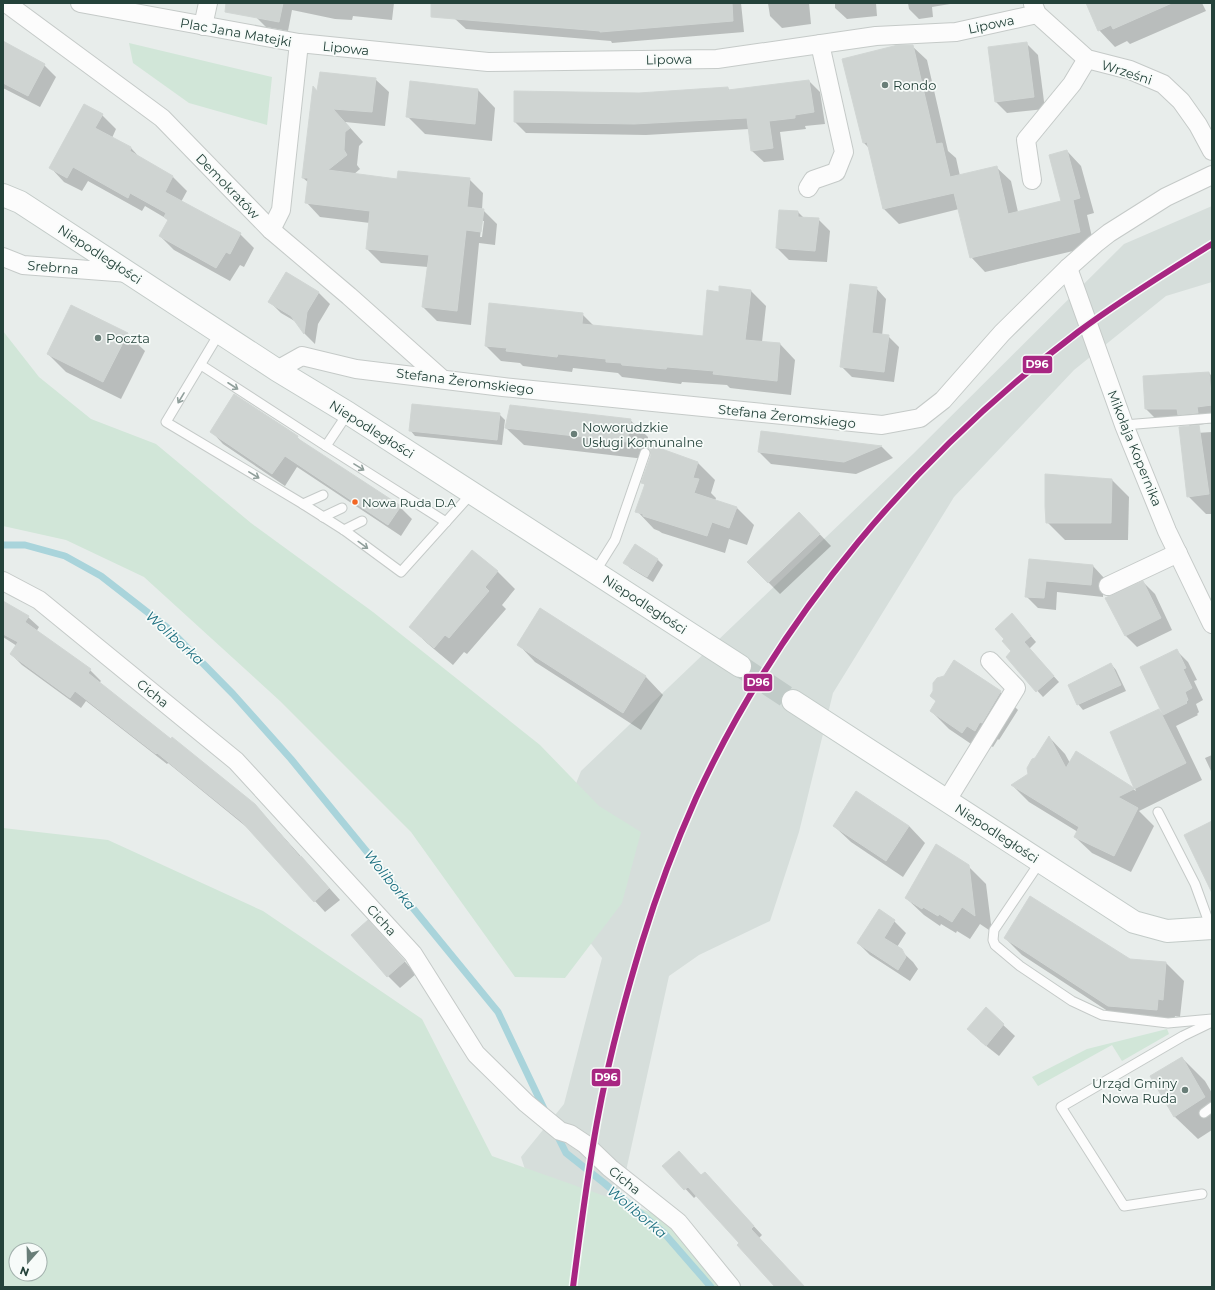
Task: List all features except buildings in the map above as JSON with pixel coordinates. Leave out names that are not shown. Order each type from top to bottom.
[{"type":"street","name":"Demokratów","points":[[8,3],[162,118],[271,230],[442,378]]},
{"type":"street","name":"Plac Jana Matejki","points":[[80,3],[299,43],[281,210],[271,230]]},
{"type":"street","points":[[203,26],[208,3]]},
{"type":"street","name":"Lipowa","points":[[299,43],[488,62],[717,58],[876,36],[956,32],[1035,9]]},
{"type":"street","name":"Wrześni","points":[[1035,9],[1087,59],[1130,70],[1163,84],[1181,101],[1198,125],[1212,151]]},
{"type":"street","points":[[808,188],[813,180],[836,172],[844,152],[820,44]]},
{"type":"street","points":[[1032,180],[1026,140],[1072,84],[1087,59]]},
{"type":"street","name":"Stefana Żeromskiego","points":[[277,370],[302,356],[356,369],[442,378],[503,387],[882,425],[920,418],[943,400],[1002,333],[1068,268],[1109,233],[1166,197],[1212,175]]},
{"type":"street","name":"Niepodległości","points":[[3,195],[20,202],[277,370],[348,412],[740,666]]},
{"type":"street","name":"Srebrna","points":[[3,257],[23,265],[128,273]]},
{"type":"street","name":"Mikołaja Kopernika","points":[[1068,268],[1124,425],[1168,531],[1212,624]]},
{"type":"street","points":[[1108,586],[1178,553]]},
{"type":"street","name":"Cicha","points":[[3,581],[39,600],[236,761],[413,954],[476,1054],[526,1103],[560,1131],[570,1134],[584,1144],[610,1168],[678,1222],[731,1287]]},
{"type":"street","points":[[947,800],[1016,688],[990,661]]},
{"type":"street","name":"Niepodległości","points":[[794,701],[1134,922],[1167,931],[1211,929]]},
{"type":"lane","points":[[220,332],[166,422],[344,530],[401,572],[472,493]]},
{"type":"lane","points":[[201,365],[446,522]]},
{"type":"lane","points":[[326,446],[348,412]]},
{"type":"lane","points":[[1124,425],[1212,418]]},
{"type":"lane","points":[[595,572],[615,540],[645,453]]},
{"type":"lane","points":[[303,504],[323,495]]},
{"type":"lane","points":[[323,517],[342,508]]},
{"type":"lane","points":[[344,530],[362,521]]},
{"type":"lane","points":[[1158,812],[1195,884],[1211,929]]},
{"type":"lane","points":[[1040,862],[994,930],[993,940],[995,945],[1020,966],[1072,1001],[1102,1015],[1168,1023],[1212,1019]]},
{"type":"lane","points":[[1202,1194],[1124,1206],[1061,1107],[1184,1036],[1212,1022]]},
{"type":"shaded area","points":[[1212,206],[1212,282],[1166,296],[1074,370],[954,497],[833,693],[799,832],[770,921],[699,955],[669,976],[613,1230],[447,1287],[534,1197],[521,1157],[564,1104],[602,958],[539,876],[581,771],[913,454],[1124,244]]},
{"type":"green space","points":[[129,43],[272,77],[267,125],[189,103],[133,63]]},
{"type":"green space","points":[[3,331],[39,377],[91,419],[156,444],[251,523],[373,612],[540,745],[599,806],[641,832],[622,903],[565,978],[515,977],[411,832],[280,701],[144,577],[66,540],[3,526]]},
{"type":"green space","points":[[3,828],[108,840],[263,911],[422,1019],[492,1156],[678,1222],[731,1287],[3,1287]]},
{"type":"green space","points":[[1167,1029],[1169,1034],[1122,1061],[1112,1045],[1038,1086],[1032,1077],[1087,1049]]},
{"type":"waterway","name":"Woliborka","points":[[3,545],[25,545],[65,556],[101,576],[169,629],[233,694],[291,759],[498,1012],[546,1113]]},
{"type":"waterway","name":"Woliborka","points":[[556,1133],[566,1153],[664,1233],[711,1287]]},
{"type":"tunnel","points":[[740,666],[793,701]]},
{"type":"transit line","name":"D96","points":[[573,1287],[593,1143],[601,1099],[617,1031],[642,942],[667,869],[696,798],[730,730],[769,665],[812,602],[858,542],[909,484],[963,430],[1019,379],[1094,320],[1127,297],[1212,244]]},
{"type":"place","name":"Rondo","points":[[885,85]]},
{"type":"place","name":"Poczta","points":[[98,338]]},
{"type":"place","name":"Noworudzkie Usługi Komunalne","points":[[574,434]]},
{"type":"place","name":"Nowa Ruda D.A","points":[[355,502]]},
{"type":"place","name":"Urząd Gminy Nowa Ruda","points":[[1185,1090]]}]
